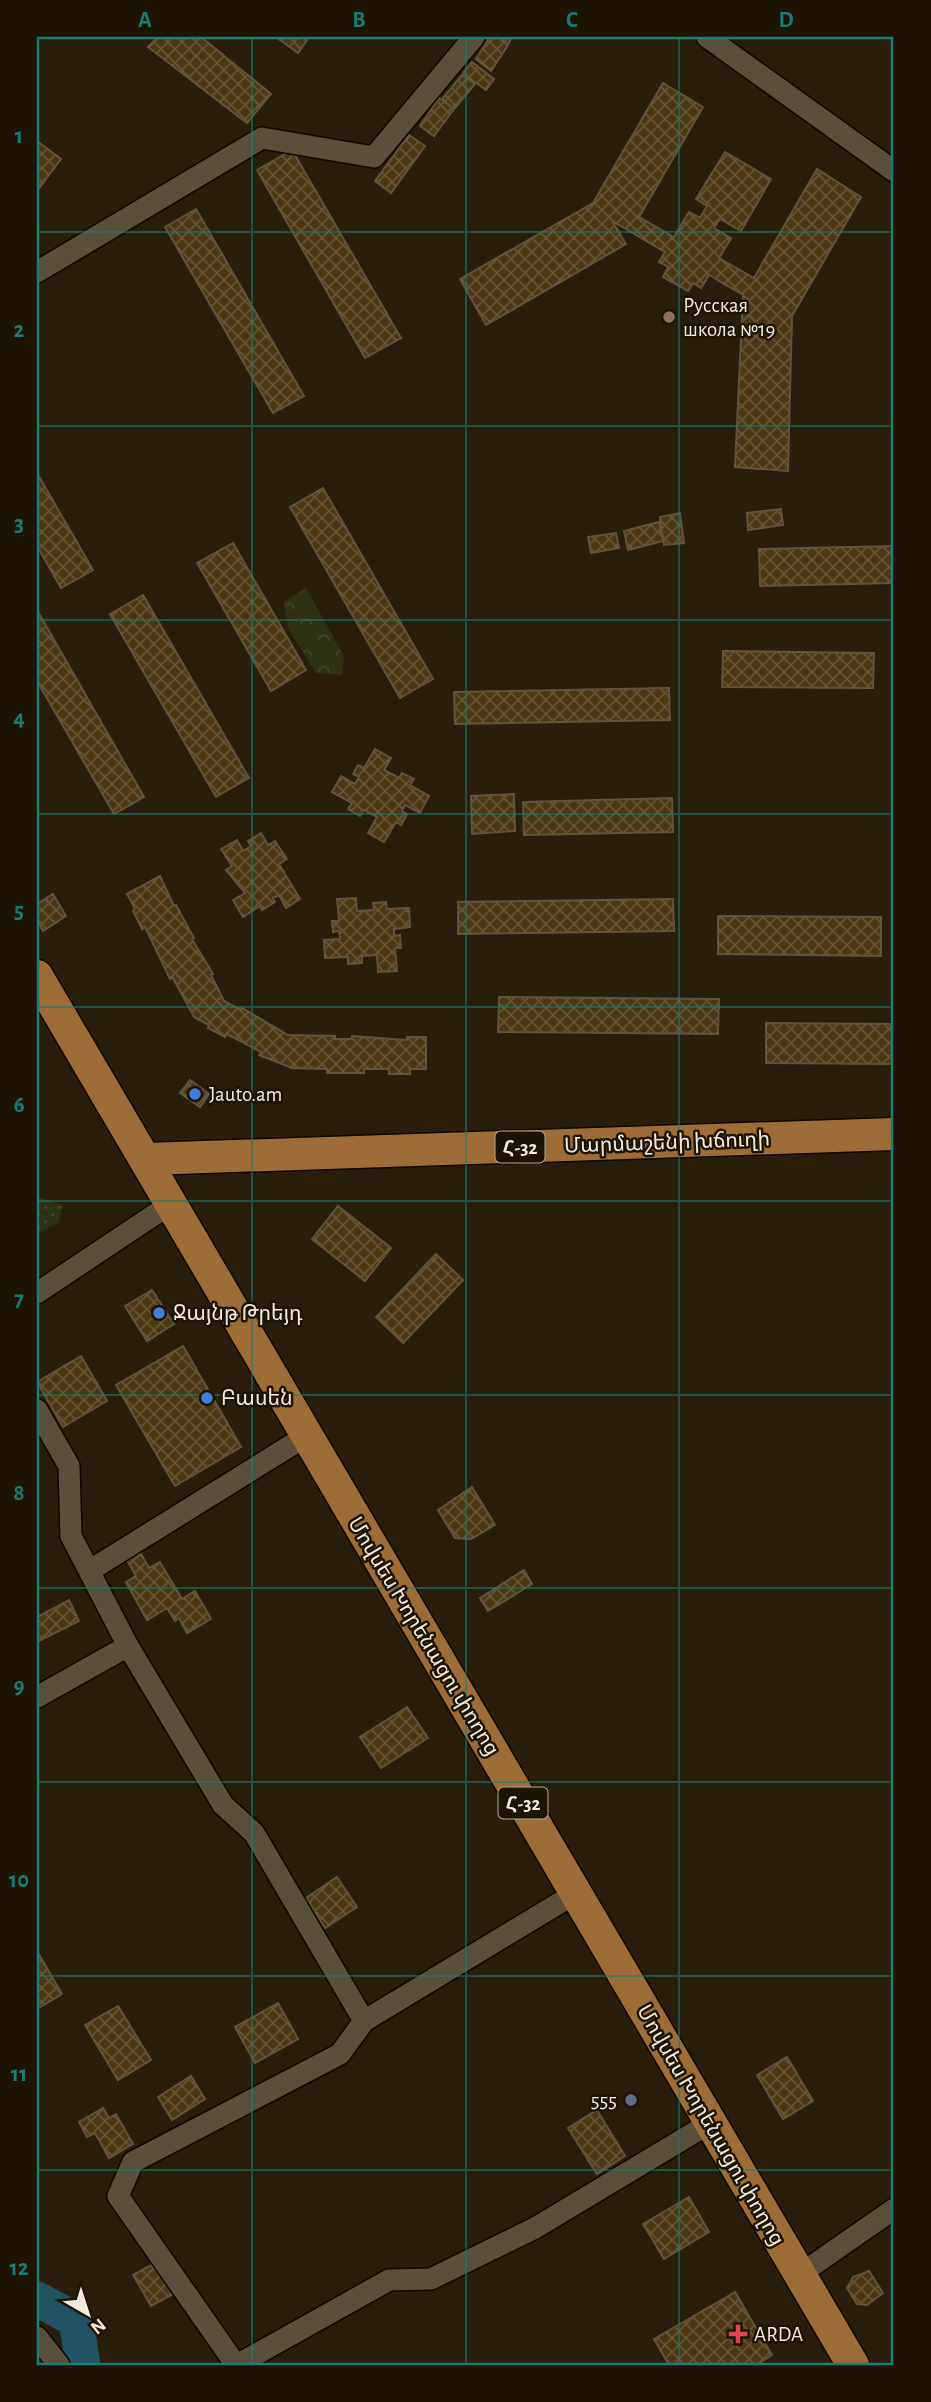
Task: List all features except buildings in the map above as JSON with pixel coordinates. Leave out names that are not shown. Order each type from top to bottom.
[{"type":"main road","name":"Մովսես Խորենացու փողոց","points":[[37,976],[853,2365]]},
{"type":"main road","name":"Մարմաշենի խճուղի","points":[[146,1159],[894,1134]]},
{"type":"street","points":[[37,272],[262,138],[374,157],[474,37]]},
{"type":"street","points":[[707,37],[894,171]]},
{"type":"street","points":[[37,1293],[172,1203]]},
{"type":"street","points":[[37,1410],[69,1466],[71,1536],[128,1646],[223,1805],[254,1833],[364,2021]]},
{"type":"street","points":[[89,1571],[306,1436]]},
{"type":"street","points":[[37,1697],[128,1646]]},
{"type":"street","points":[[576,1893],[364,2021],[340,2054],[133,2162],[118,2196],[236,2365],[390,2280],[432,2279],[535,2228],[710,2123]]},
{"type":"street","points":[[799,2275],[894,2208]]},
{"type":"street","points":[[37,2337],[59,2365]]},
{"type":"green space","points":[[306,588],[344,656],[342,675],[316,673],[288,628],[284,602]]},
{"type":"green space","points":[[37,1196],[63,1206],[58,1223],[37,1234]]},
{"type":"waterway","points":[[37,2299],[76,2320],[83,2365]]},
{"type":"place","name":"Русская школа №19","points":[[669,317]]},
{"type":"place","name":"Jauto.am","points":[[195,1094]]},
{"type":"place","name":"Ջայնթ Թրեյդ","points":[[159,1313]]},
{"type":"place","name":"Բասեն","points":[[207,1398]]},
{"type":"place","name":"555","points":[[631,2100]]},
{"type":"place","name":"ARDA","points":[[738,2334]]}]
